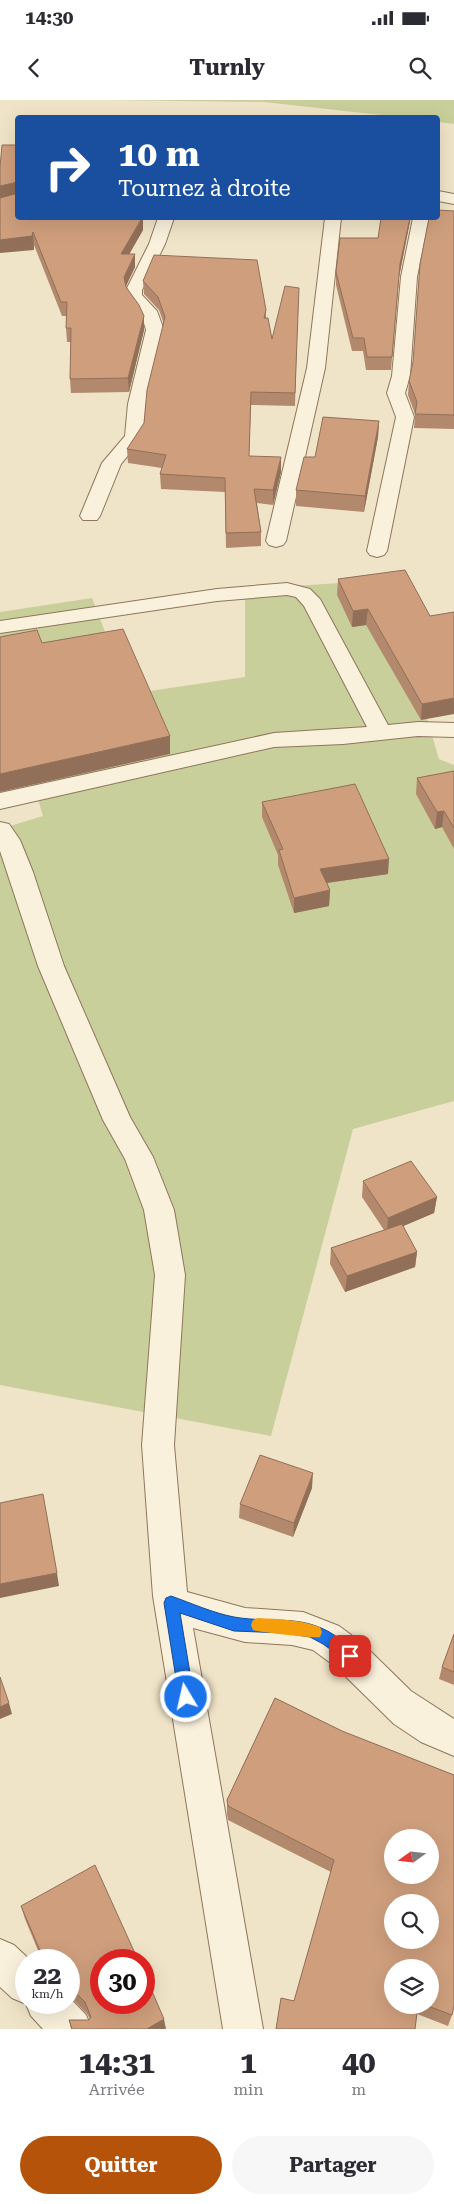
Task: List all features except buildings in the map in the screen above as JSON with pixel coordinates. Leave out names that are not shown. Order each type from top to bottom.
[{"type":"street","points":[[440,196],[454,199]]},
{"type":"street","points":[[90,516],[112,463],[134,437],[137,404],[155,330],[153,320],[134,296],[134,290],[157,244],[165,220]]},
{"type":"street","points":[[276,541],[316,368],[333,220]]},
{"type":"street","points":[[377,551],[405,417],[396,393],[401,376],[409,277],[421,220]]},
{"type":"street","points":[[0,627],[217,595],[287,589],[303,593],[313,603],[381,733]]},
{"type":"street","points":[[0,802],[274,740],[381,733],[418,728],[454,730]]},
{"type":"street","points":[[0,830],[8,840],[51,966],[117,1120],[138,1157],[159,1210],[170,1275],[158,1445],[171,1603],[243,2029]]},
{"type":"street","points":[[171,1603],[234,1624],[284,1626],[311,1631],[328,1639],[361,1665],[381,1689],[409,1714],[454,1738]]},
{"type":"street","points":[[0,1959],[15,1973]]},
{"type":"street","points":[[57,2014],[72,2029]]},
{"type":"green space","points":[[109,100],[454,100],[454,124],[440,122],[440,115],[381,115],[264,102]]},
{"type":"green space","points":[[386,580],[439,759],[454,765],[454,1101],[353,1129],[271,1436],[0,1385],[0,829],[43,816],[0,678],[0,612],[92,598],[129,694],[245,677],[245,589]]},
{"type":"slow traffic","points":[[258,1625],[284,1626],[315,1632]]},
{"type":"route","points":[[186,1697],[171,1603],[234,1624],[284,1626],[311,1631],[328,1639],[350,1656]]}]
